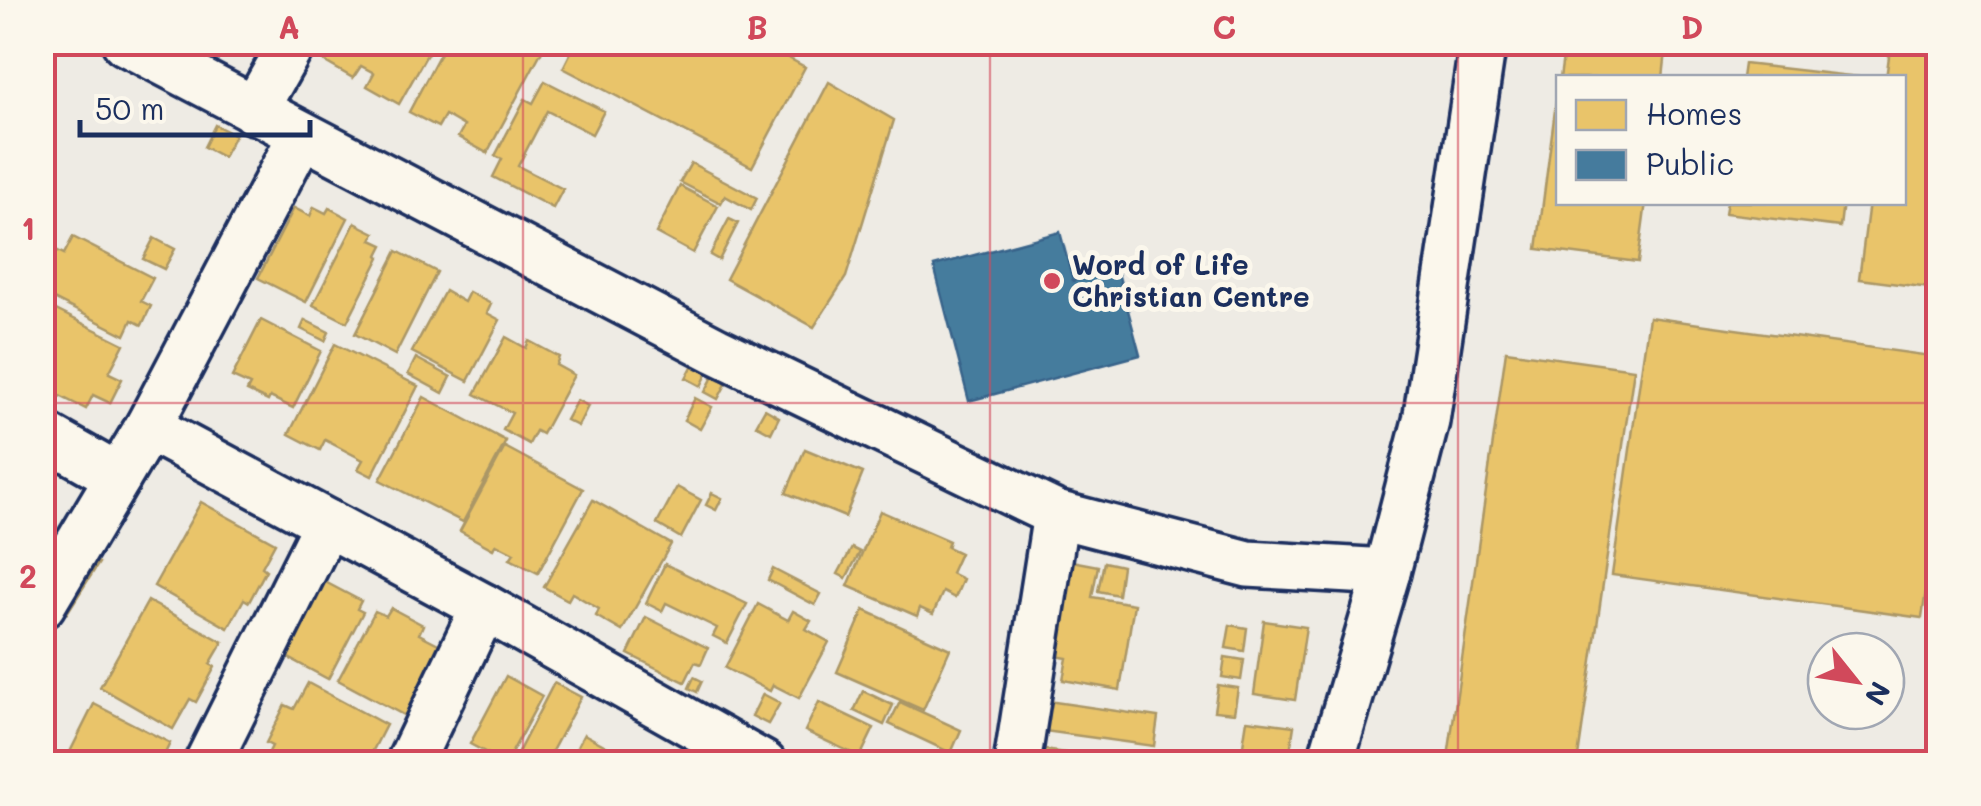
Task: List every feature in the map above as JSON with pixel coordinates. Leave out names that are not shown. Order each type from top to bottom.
[{"type":"street","points":[[125,42],[716,350],[1056,514],[1248,564],[1387,572]]},
{"type":"street","points":[[254,111],[293,42]]},
{"type":"street","points":[[1330,764],[1387,572],[1426,421],[1483,42]]},
{"type":"street","points":[[42,605],[148,427],[301,136]]},
{"type":"street","points":[[148,427],[484,607],[763,764]]},
{"type":"street","points":[[42,434],[118,477]]},
{"type":"street","points":[[1017,764],[1056,514]]},
{"type":"street","points":[[208,764],[328,523]]},
{"type":"street","points":[[409,764],[484,607]]},
{"type":"building: Homes","points":[[329,42],[434,42],[399,104],[367,86],[374,73],[361,66],[353,78],[320,59]]},
{"type":"building: Homes","points":[[446,42],[546,43],[487,153],[458,137],[464,126],[445,115],[438,127],[409,112]]},
{"type":"building: Homes","points":[[576,42],[759,42],[805,67],[752,167],[563,68]]},
{"type":"building: Homes","points":[[1565,42],[1667,42],[1663,75],[1560,75]]},
{"type":"building: Homes","points":[[1891,42],[1938,42],[1938,289],[1859,279],[1869,205],[1906,205],[1906,75],[1886,75]]},
{"type":"building: Homes","points":[[1744,64],[1841,75],[1742,75]]},
{"type":"building: Homes","points":[[545,81],[604,111],[592,134],[547,111],[518,166],[563,189],[553,208],[493,177],[502,159],[495,156],[525,99],[533,103]]},
{"type":"building: Homes","points":[[829,82],[894,120],[846,277],[814,327],[726,279]]},
{"type":"building: Homes","points":[[1556,102],[1556,205],[1646,205],[1638,262],[1537,249]]},
{"type":"building: Homes","points":[[215,125],[235,135],[223,157],[204,147]]},
{"type":"building: Homes","points":[[691,163],[757,198],[751,210],[725,196],[721,203],[680,182]]},
{"type":"building: Homes","points":[[680,186],[718,206],[693,253],[656,233]]},
{"type":"building: Homes","points":[[1726,205],[1843,205],[1840,227],[1725,213]]},
{"type":"building: Homes","points":[[314,207],[326,213],[329,208],[348,218],[306,302],[258,278],[294,208],[310,216]]},
{"type":"building: Homes","points":[[729,219],[738,223],[719,260],[710,255]]},
{"type":"building: Homes","points":[[355,223],[375,233],[372,240],[383,245],[347,322],[313,305]]},
{"type":"building: Homes","points":[[73,237],[153,278],[141,301],[151,306],[142,325],[132,320],[125,335],[42,293],[42,258],[48,246],[64,254]]},
{"type":"building: Homes","points":[[154,238],[175,249],[164,269],[143,259]]},
{"type":"building: Homes","points":[[397,251],[437,272],[395,355],[355,334]]},
{"type":"building: Homes","points":[[445,291],[464,302],[469,292],[491,304],[487,313],[500,320],[468,381],[412,352]]},
{"type":"building: Homes","points":[[42,303],[124,344],[109,373],[122,379],[110,403],[93,395],[86,409],[42,387]]},
{"type":"building: Homes","points":[[1649,317],[1938,357],[1938,506],[1922,618],[1612,575]]},
{"type":"building: Homes","points":[[261,320],[321,351],[293,408],[247,391],[250,385],[232,377]]},
{"type":"building: Homes","points":[[305,320],[329,332],[325,341],[301,329]]},
{"type":"building: Homes","points":[[506,337],[526,348],[529,341],[559,357],[556,365],[574,375],[542,434],[536,431],[529,444],[503,430],[512,413],[475,394]]},
{"type":"building: Homes","points":[[335,344],[418,386],[372,476],[358,469],[363,460],[325,440],[320,450],[289,434]]},
{"type":"building: Homes","points":[[1506,351],[1634,369],[1577,764],[1447,764]]},
{"type":"building: Homes","points":[[416,358],[451,377],[443,393],[408,374]]},
{"type":"building: Homes","points":[[693,365],[708,372],[701,386],[686,378]]},
{"type":"building: Homes","points":[[714,375],[727,382],[718,399],[705,392]]},
{"type":"building: Homes","points":[[424,397],[506,441],[463,522],[380,480]]},
{"type":"building: Homes","points":[[695,398],[712,407],[700,429],[684,420]]},
{"type":"building: Homes","points":[[577,400],[588,406],[578,426],[566,420]]},
{"type":"building: Homes","points":[[765,409],[779,417],[771,433],[756,425]]},
{"type":"building: Homes","points":[[505,447],[583,489],[538,573],[510,559],[514,553],[496,544],[493,549],[460,531]]},
{"type":"building: Homes","points":[[805,449],[863,473],[845,517],[786,493]]},
{"type":"building: Homes","points":[[677,487],[701,500],[681,538],[657,524]]},
{"type":"building: Homes","points":[[712,493],[722,498],[716,510],[706,505]]},
{"type":"building: Homes","points":[[593,500],[671,544],[622,631],[596,616],[599,609],[572,593],[568,600],[544,587]]},
{"type":"building: Homes","points":[[201,502],[275,543],[249,602],[244,599],[228,628],[154,586]]},
{"type":"building: Homes","points":[[880,511],[949,541],[947,547],[960,553],[951,573],[963,579],[955,598],[943,592],[933,614],[920,608],[917,616],[848,586]]},
{"type":"building: Homes","points":[[852,548],[860,552],[846,578],[838,574]]},
{"type":"building: Homes","points":[[88,556],[99,563],[67,613],[56,606]]},
{"type":"building: Homes","points":[[1061,559],[1098,566],[1092,597],[1134,604],[1120,690],[1063,680],[1067,658],[1044,654]]},
{"type":"building: Homes","points":[[1104,562],[1122,566],[1118,595],[1098,591]]},
{"type":"building: Homes","points":[[665,564],[747,604],[727,643],[713,636],[717,628],[666,603],[662,611],[646,603]]},
{"type":"building: Homes","points":[[773,569],[821,594],[815,605],[768,580]]},
{"type":"building: Homes","points":[[312,575],[361,601],[357,609],[363,612],[328,679],[272,649]]},
{"type":"building: Homes","points":[[148,601],[223,642],[196,702],[190,699],[173,729],[100,687]]},
{"type":"building: Homes","points":[[758,604],[788,620],[793,611],[811,621],[806,629],[829,642],[799,698],[773,685],[770,691],[725,668]]},
{"type":"building: Homes","points":[[391,608],[423,625],[419,634],[448,649],[411,719],[338,680],[375,611],[386,616]]},
{"type":"building: Homes","points":[[864,610],[950,649],[923,710],[837,672]]},
{"type":"building: Homes","points":[[646,617],[708,648],[701,664],[695,662],[685,682],[628,654]]},
{"type":"building: Homes","points":[[1264,621],[1306,627],[1295,700],[1254,694]]},
{"type":"building: Homes","points":[[1230,625],[1247,628],[1244,651],[1226,648]]},
{"type":"building: Homes","points":[[1225,657],[1244,660],[1241,680],[1222,677]]},
{"type":"building: Homes","points":[[506,676],[542,696],[506,763],[470,744]]},
{"type":"building: Homes","points":[[694,677],[702,681],[697,692],[689,688]]},
{"type":"building: Homes","points":[[308,683],[386,725],[366,764],[263,764],[272,746],[266,743],[285,705],[294,709]]},
{"type":"building: Homes","points":[[554,683],[581,697],[545,764],[512,764]]},
{"type":"building: Homes","points":[[1218,685],[1238,688],[1234,713],[1214,711]]},
{"type":"building: Homes","points":[[863,691],[893,705],[884,725],[854,711]]},
{"type":"building: Homes","points":[[763,694],[780,703],[768,724],[752,716]]},
{"type":"building: Homes","points":[[1041,700],[1158,717],[1154,746],[1037,730]]},
{"type":"building: Homes","points":[[819,702],[874,728],[860,757],[805,731]]},
{"type":"building: Homes","points":[[900,702],[961,730],[951,753],[889,724]]},
{"type":"building: Homes","points":[[94,704],[170,743],[160,764],[64,764]]},
{"type":"building: Homes","points":[[1247,720],[1294,726],[1288,764],[1240,764]]},
{"type":"building: Homes","points":[[584,734],[615,751],[609,764],[568,764]]},
{"type":"building: Homes","points":[[1024,747],[1106,759],[1105,764],[1022,764]]},
{"type":"building: Public","points":[[1060,232],[1073,281],[1117,269],[1140,355],[969,401],[934,266]]},
{"type":"place","name":"Word of Life Christian Centre","points":[[1052,281]]}]
